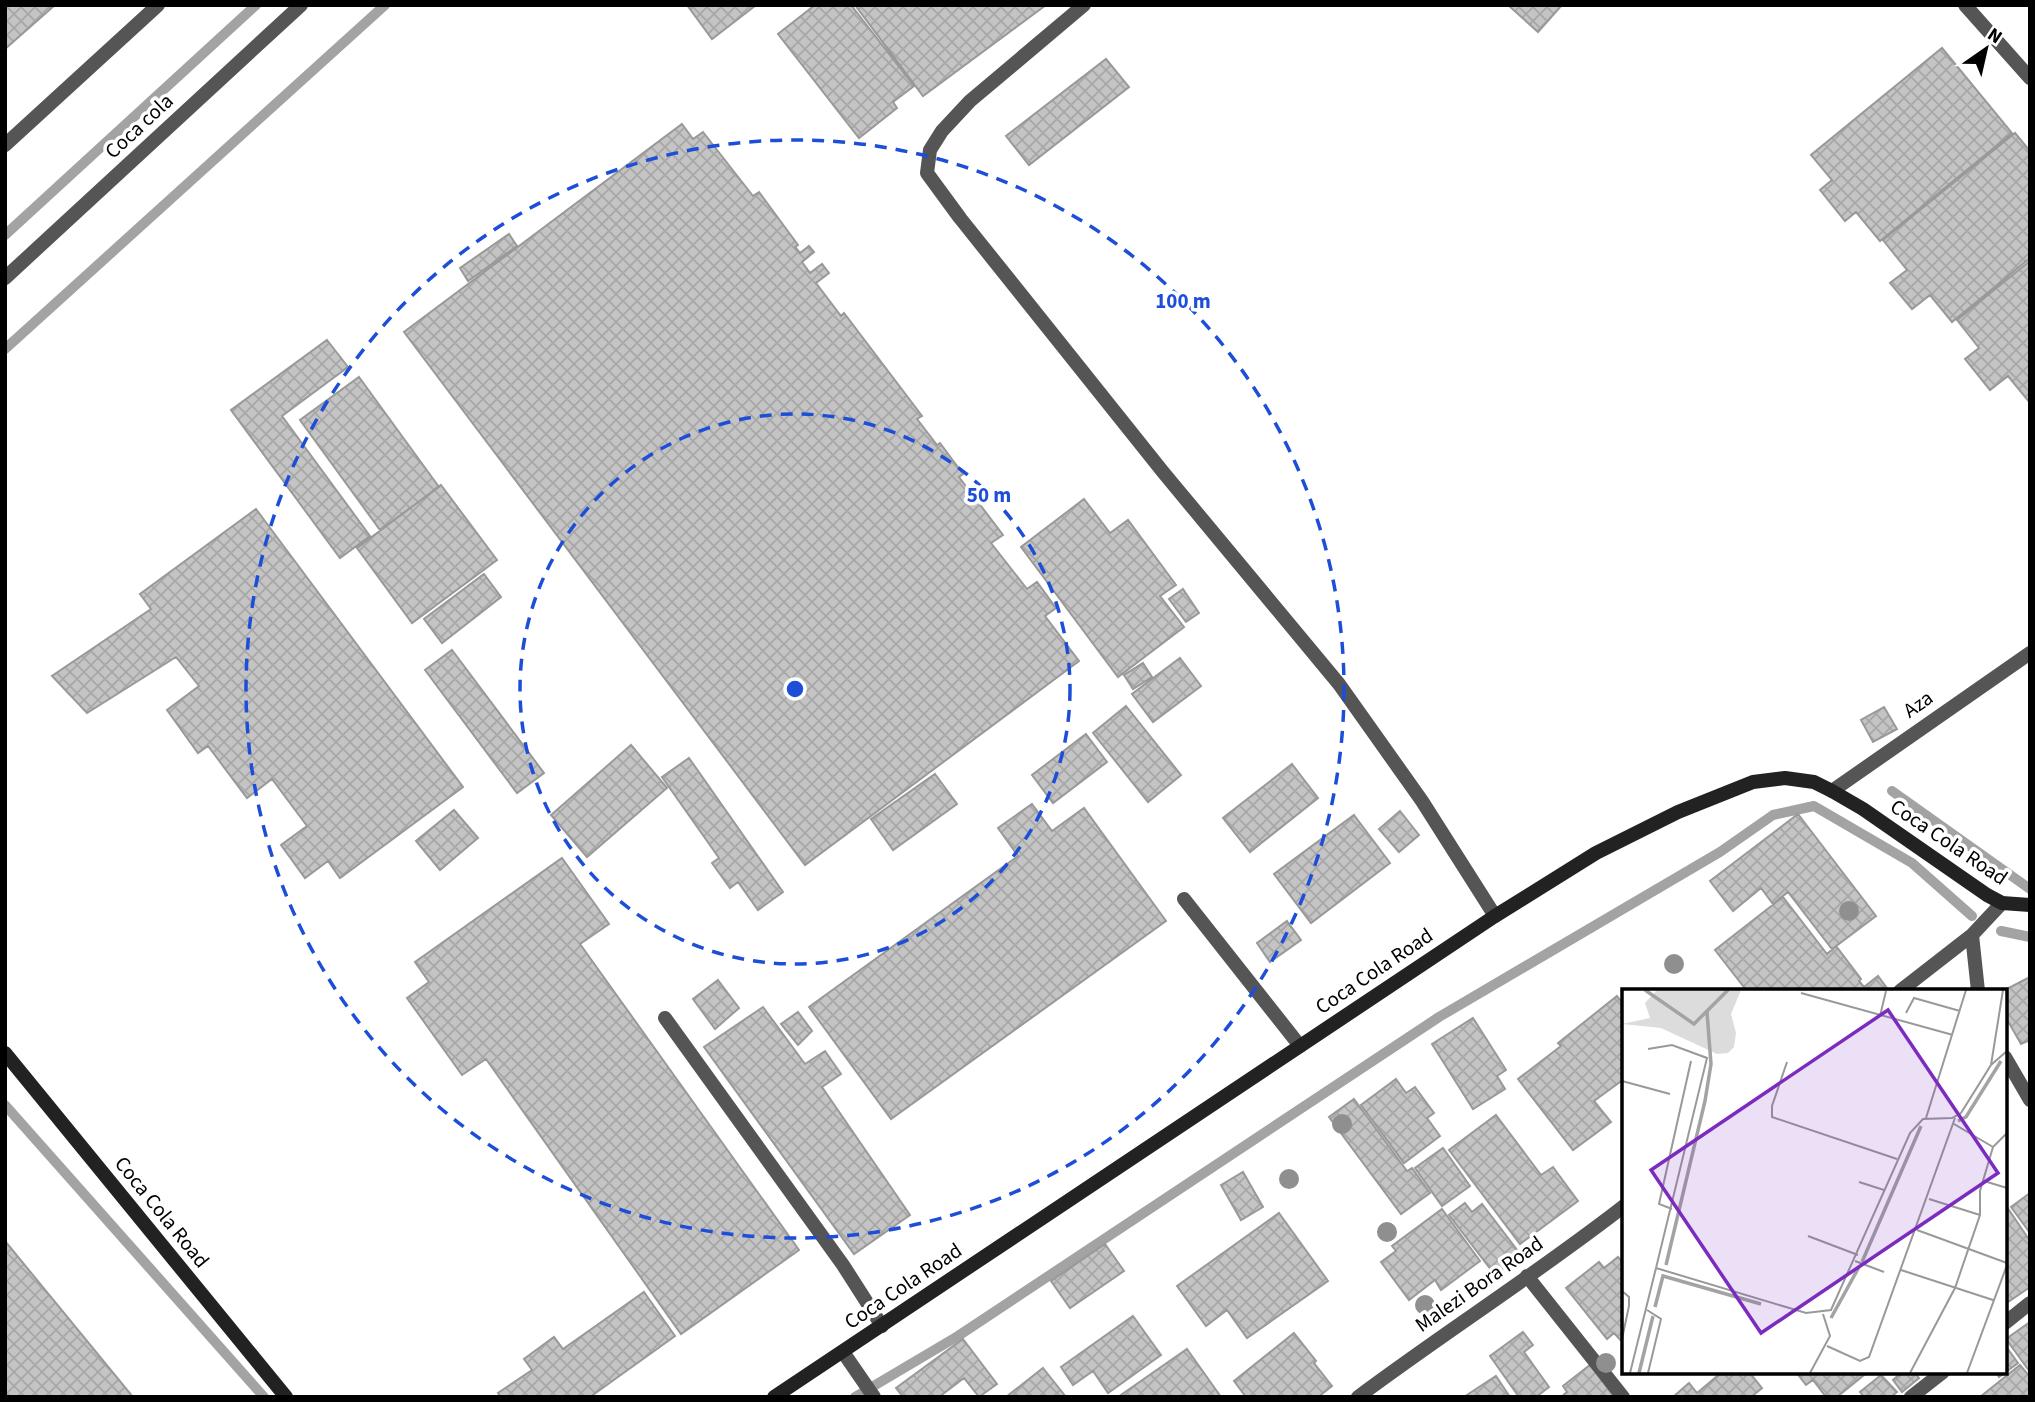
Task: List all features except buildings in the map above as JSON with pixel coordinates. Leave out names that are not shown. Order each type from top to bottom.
[{"type":"main road","name":"Coca Cola Road","points":[[774,1397],[1494,916],[1596,853],[1678,812],[1753,782],[1785,778],[1814,782],[1863,809],[1986,895],[2002,903],[2030,905]]},
{"type":"main road","name":"Coca Cola Road","points":[[5,1053],[286,1397]]},
{"type":"street","points":[[5,145],[158,5]]},
{"type":"street","name":"Coca cola","points":[[5,278],[301,5]]},
{"type":"street","points":[[1084,5],[970,101],[930,150],[927,173],[1164,472],[1339,684],[1422,801],[1494,916]]},
{"type":"street","points":[[1965,5],[2030,78]]},
{"type":"street","name":"Aza","points":[[1832,791],[2030,653]]},
{"type":"street","points":[[1184,899],[1300,1046]]},
{"type":"street","points":[[1903,989],[1972,935],[2002,903]]},
{"type":"street","points":[[1972,935],[1978,989]]},
{"type":"street","points":[[665,1018],[843,1265],[882,1326]]},
{"type":"street","points":[[2007,1060],[2030,1100]]},
{"type":"street","name":"Malezi Bora Road","points":[[1358,1397],[1622,1208]]},
{"type":"street","points":[[1527,1276],[1623,1397]]},
{"type":"street","points":[[2007,1321],[2030,1303]]},
{"type":"street","points":[[843,1352],[874,1397]]},
{"type":"street","points":[[1921,1394],[1941,1374]]},
{"type":"waterway","points":[[5,235],[256,5]]},
{"type":"waterway","points":[[5,349],[385,5]]},
{"type":"waterway","points":[[1892,791],[2030,889]]},
{"type":"waterway","points":[[855,1397],[958,1336],[1439,1017],[1720,852],[1773,815],[1814,806],[1912,863],[1972,916]]},
{"type":"waterway","points":[[2001,931],[2030,937]]},
{"type":"waterway","points":[[5,1105],[264,1397]]}]
